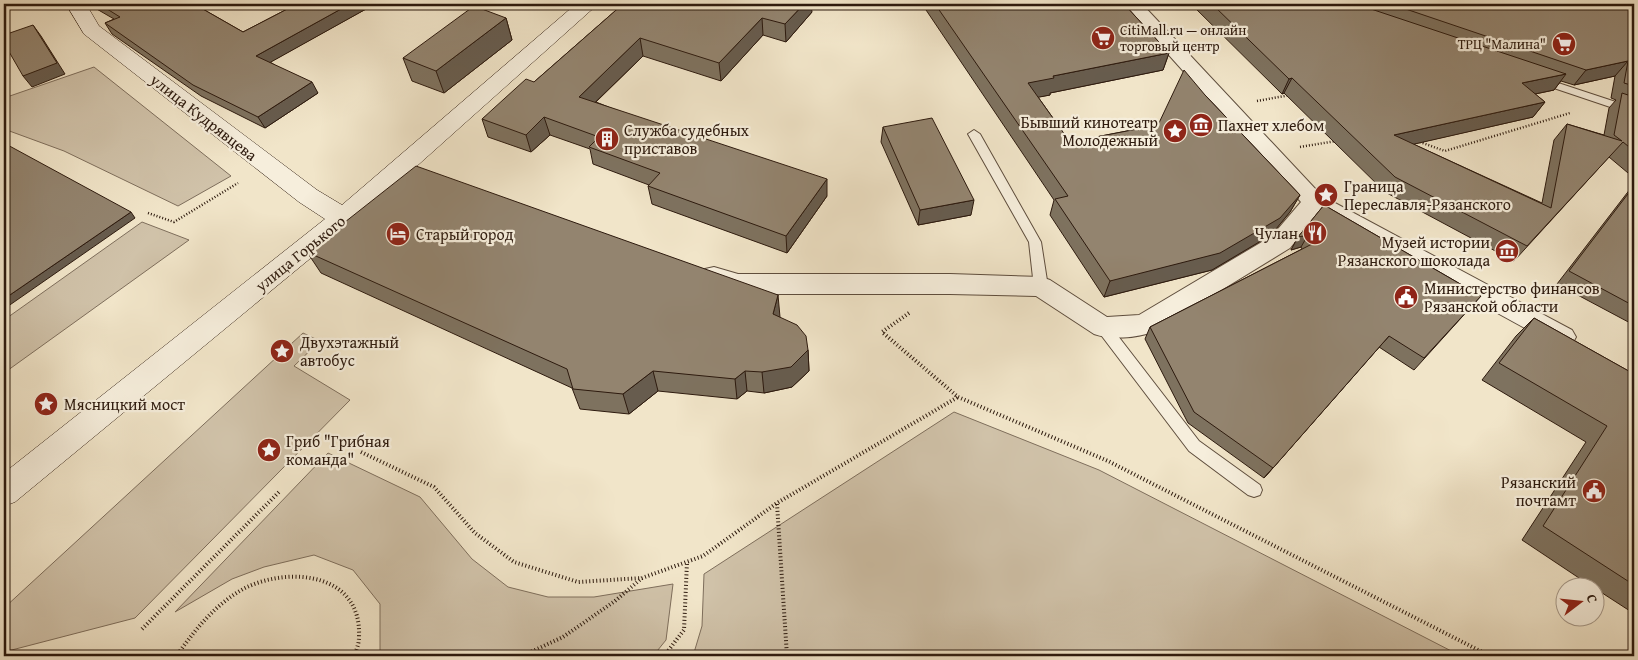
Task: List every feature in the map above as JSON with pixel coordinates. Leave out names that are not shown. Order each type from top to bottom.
[{"type":"street","name":"улица Кудрявцева","points":[[76,4],[91,30],[308,196],[344,218]]},
{"type":"street","name":"улица Горького","points":[[4,492],[344,218],[414,170],[588,4]]},
{"type":"street","points":[[1132,4],[1314,202],[1582,347]]},
{"type":"street","points":[[691,268],[738,284],[950,284],[1041,287],[1103,327],[1144,325],[1280,242],[1314,202]]},
{"type":"lane","points":[[1530,76],[1634,112]]},
{"type":"lane","points":[[974,134],[1035,242],[1041,287]]},
{"type":"lane","points":[[1103,327],[1194,446],[1254,490]]},
{"type":"path","points":[[1227,107],[1292,94]]},
{"type":"path","points":[[1412,139],[1445,151],[1605,102]]},
{"type":"path","points":[[1270,153],[1343,139]]},
{"type":"path","points":[[148,213],[174,222],[238,183]]},
{"type":"path","points":[[950,284],[882,332],[958,397],[1108,461],[1490,656]]},
{"type":"path","points":[[361,452],[434,488],[476,533],[514,562],[578,582],[642,578],[702,556],[777,503],[958,397]]},
{"type":"path","points":[[142,629],[279,492]]},
{"type":"path","points":[[777,503],[787,656]]},
{"type":"path","points":[[664,656],[684,630],[687,562]]},
{"type":"path","points":[[180,651],[204,618],[224,601],[247,587],[272,578],[304,574],[334,585],[346,594],[354,606],[360,636],[355,656]]},
{"type":"path","points":[[522,656],[563,637],[642,578]]},
{"type":"shaded area","points":[[94,67],[231,176],[178,206],[64,151],[4,129],[4,98]]},
{"type":"shaded area","points":[[142,222],[189,240],[4,373],[4,320]]},
{"type":"shaded area","points":[[303,333],[320,341],[294,366],[350,400],[135,618],[4,652],[4,608]]},
{"type":"shaded area","points":[[954,412],[1099,470],[1461,656],[693,656],[702,626],[704,574]]},
{"type":"shaded area","points":[[328,453],[420,497],[472,559],[508,587],[548,597],[594,597],[673,584],[666,640],[653,656],[380,656],[380,604],[353,570],[314,555],[264,567],[232,579],[175,612]]},
{"type":"building","points":[[99,4],[194,4],[243,32],[297,4],[350,4],[256,56],[312,82],[258,117],[193,85],[105,23],[120,17]]},
{"type":"building","points":[[623,4],[804,4],[785,24],[762,18],[719,63],[640,38],[579,97],[827,179],[786,236],[648,186],[660,173],[589,147],[599,137],[544,117],[526,135],[482,119],[526,79],[534,82]]},
{"type":"building","points":[[935,4],[1124,4],[1169,53],[1053,76],[1054,78],[1028,83],[1070,142],[1158,125],[1184,70],[1205,95],[1300,195],[1280,218],[1220,253],[1110,281],[1055,199],[1068,196]]},
{"type":"building","points":[[1212,4],[1356,4],[1566,74],[1522,83],[1545,102],[1394,135],[1551,208],[1567,124],[1622,141],[1614,135],[1622,93],[1634,97],[1634,151],[1623,142],[1527,246],[1395,177],[1292,78],[1289,79]]},
{"type":"building","name":"ТРЦ \"Малина\"","points":[[1391,4],[1634,4],[1634,86],[1624,83],[1628,61],[1586,70]]},
{"type":"building","points":[[474,6],[506,18],[436,71],[403,58]]},
{"type":"building","points":[[33,25],[57,63],[23,76],[4,43],[4,35]]},
{"type":"building","points":[[932,118],[974,200],[920,210],[883,127]]},
{"type":"building","points":[[4,143],[131,212],[4,299]]},
{"type":"building","name":"Старый город","points":[[416,166],[778,295],[773,314],[797,325],[806,336],[808,350],[791,367],[762,372],[745,371],[735,379],[653,371],[623,394],[573,389],[567,369],[307,252]]},
{"type":"building","points":[[1634,186],[1634,306],[1569,271]]},
{"type":"building","points":[[1324,205],[1481,296],[1424,358],[1389,336],[1273,468],[1194,412],[1150,327],[1312,244],[1308,235],[1298,237]]},
{"type":"building","name":"Рязанский почтамт","points":[[1534,318],[1634,374],[1634,585],[1543,526],[1607,426],[1499,363]]},
{"type":"place","name":"CitiMall.ru — онлайн торговый центр","points":[[1103,38]]},
{"type":"place","name":"ТРЦ \"Малина\"","points":[[1564,44]]},
{"type":"place","name":"Пахнет хлебом","points":[[1201,125]]},
{"type":"place","name":"Бывший кинотеатр Молодежный","points":[[1175,131]]},
{"type":"place","name":"Служба судебных приставов","points":[[607,139]]},
{"type":"place","name":"Граница Переславля-Рязанского","points":[[1326,195]]},
{"type":"place","name":"Чулан","points":[[1315,233]]},
{"type":"place","name":"Старый город","points":[[398,234]]},
{"type":"place","name":"Музей истории Рязанского шоколада","points":[[1507,251]]},
{"type":"place","name":"Министерство финансов Рязанской области","points":[[1406,297]]},
{"type":"place","name":"Двухэтажный автобус","points":[[282,351]]},
{"type":"place","name":"Мясницкий мост","points":[[46,404]]},
{"type":"place","name":"Гриб \"Грибная команда\"","points":[[269,450]]},
{"type":"place","name":"Рязанский почтамт","points":[[1594,491]]}]
